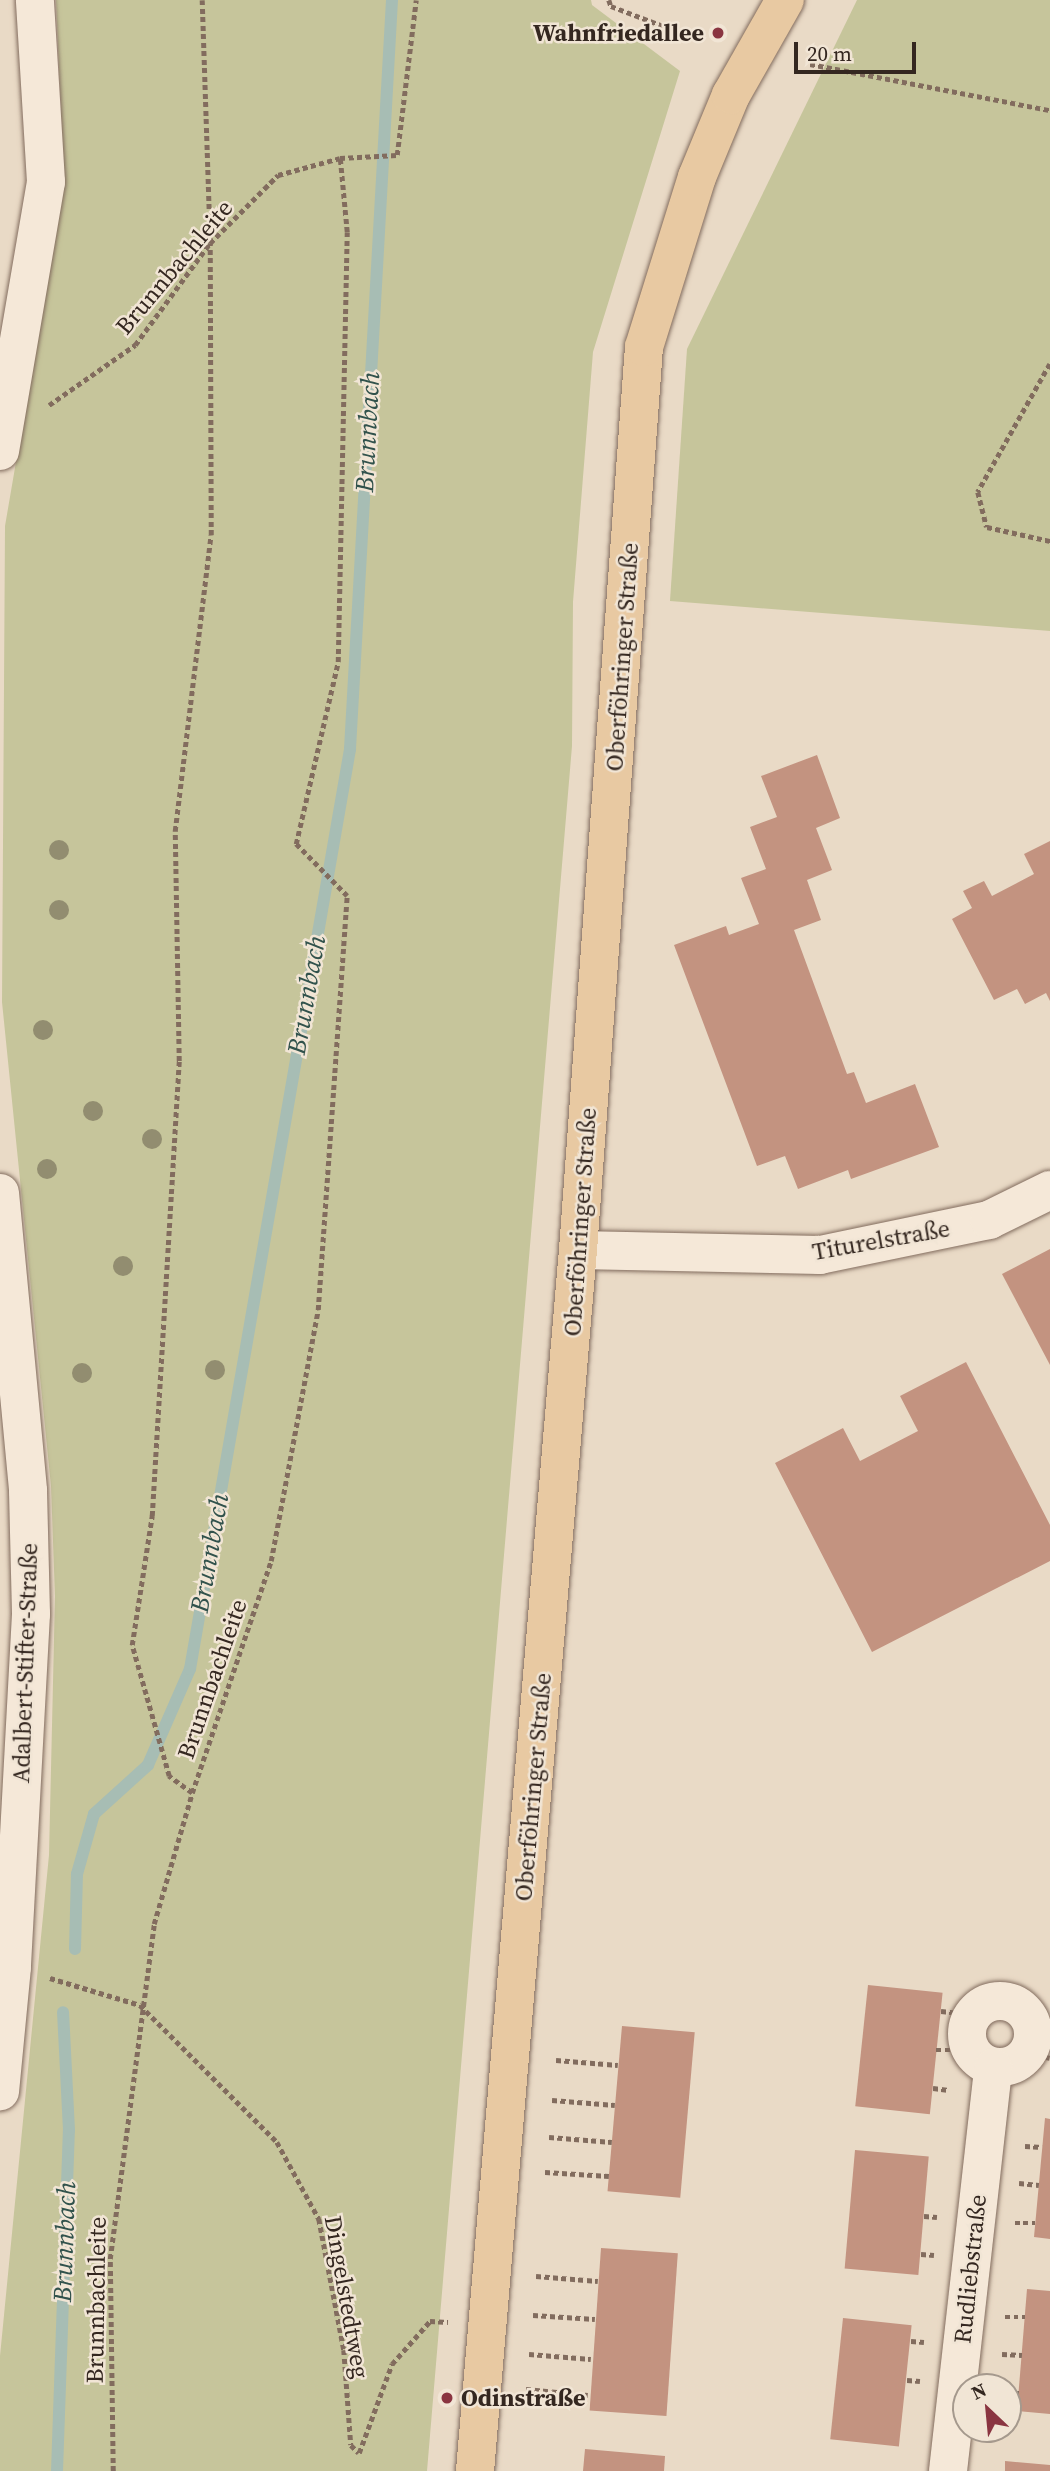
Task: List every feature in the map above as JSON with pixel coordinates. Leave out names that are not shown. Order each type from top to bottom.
[{"type":"main road","name":"Oberföhringer Straße","points":[[475,2471],[578,1250],[645,347],[697,177],[731,95],[785,0]]},
{"type":"street","points":[[1,442],[46,182],[35,0]]},
{"type":"street","name":"Titurelstraße","points":[[578,1250],[820,1255],[989,1220],[1050,1190]]},
{"type":"street","name":"Adalbert-Stifter-Straße","points":[[0,1193],[28,1492],[31,1614],[0,2091]]},
{"type":"street","name":"Rudliebstraße","points":[[948,2471],[997,2038]]},
{"type":"path","points":[[192,1793],[169,1776],[132,1645],[152,1516],[179,1061],[175,831],[211,535],[210,243],[202,0]]},
{"type":"path","name":"Brunnbachleite","points":[[1,442],[135,345],[210,243],[278,174],[340,158],[397,155],[416,0]]},
{"type":"path","points":[[609,0],[611,6],[697,39]]},
{"type":"path","points":[[810,64],[1050,110]]},
{"type":"path","name":"Brunnbachleite","points":[[113,2471],[110,2259],[141,2005],[154,1924],[192,1793],[271,1561],[318,1310],[347,896],[296,844],[338,662],[347,232],[340,158]]},
{"type":"path","points":[[1050,364],[978,492],[987,527],[1050,541]]},
{"type":"path","name":"Dingelstedtweg","points":[[8,1958],[141,2005],[277,2142],[319,2219],[344,2350],[351,2445],[359,2453],[392,2364],[430,2321],[448,2323]]},
{"type":"path","points":[[556,2060],[618,2065]]},
{"type":"path","points":[[552,2101],[615,2105]]},
{"type":"path","points":[[549,2137],[612,2142]]},
{"type":"path","points":[[545,2172],[609,2176]]},
{"type":"path","points":[[536,2276],[598,2281]]},
{"type":"path","points":[[533,2315],[595,2319]]},
{"type":"path","points":[[529,2354],[591,2359]]},
{"type":"path","points":[[526,2389],[588,2395]]},
{"type":"green space","points":[[56,0],[591,0],[592,5],[680,71],[593,352],[573,602],[572,746],[427,2471],[0,2471],[0,2356],[49,1855],[55,1596],[51,1486],[2,1002],[5,526],[64,182]]},
{"type":"green space","points":[[857,0],[1050,0],[1050,631],[670,601],[687,349]]},
{"type":"building","points":[[817,755],[840,818],[816,828],[832,870],[807,880],[821,920],[794,930],[847,1074],[854,1072],[866,1103],[915,1084],[939,1147],[851,1179],[848,1170],[798,1189],[785,1156],[757,1166],[674,945],[726,926],[729,935],[759,924],[741,878],[766,869],[750,827],[777,817],[761,776]]},
{"type":"building","points":[[1050,841],[1050,1001],[1046,993],[1025,1004],[1017,989],[994,1000],[952,919],[972,908],[963,891],[984,881],[992,896],[1034,874],[1024,854]]},
{"type":"building","points":[[1050,1249],[1050,1365],[1002,1274]]},
{"type":"building","points":[[966,1362],[1050,1525],[1050,1561],[872,1652],[775,1463],[843,1428],[860,1461],[918,1431],[900,1396]]},
{"type":"building","points":[[868,1985],[943,1993],[930,2114],[855,2106]]},
{"type":"building","points":[[622,2026],[695,2032],[680,2198],[608,2191]]},
{"type":"building","points":[[1045,2118],[1050,2119],[1050,2239],[1034,2237]]},
{"type":"building","points":[[855,2150],[929,2156],[918,2275],[845,2269]]},
{"type":"building","points":[[601,2248],[678,2253],[666,2416],[590,2411]]},
{"type":"building","points":[[1027,2289],[1050,2291],[1050,2414],[1022,2411],[1020,2373]]},
{"type":"building","points":[[843,2318],[912,2325],[899,2447],[830,2439]]},
{"type":"building","points":[[585,2449],[665,2456],[664,2471],[583,2471]]},
{"type":"building","points":[[1005,2461],[1050,2465],[1050,2471],[1005,2471]]},
{"type":"waterway","name":"Brunnbach","points":[[75,1949],[77,1874],[94,1814],[148,1765],[190,1669],[350,749],[392,0]]},
{"type":"waterway","name":"Brunnbach","points":[[57,2471],[69,2130],[63,2012]]},
{"type":"place","name":"Wahnfriedallee","points":[[718,33]]},
{"type":"place","name":"Odinstraße","points":[[447,2398]]}]
